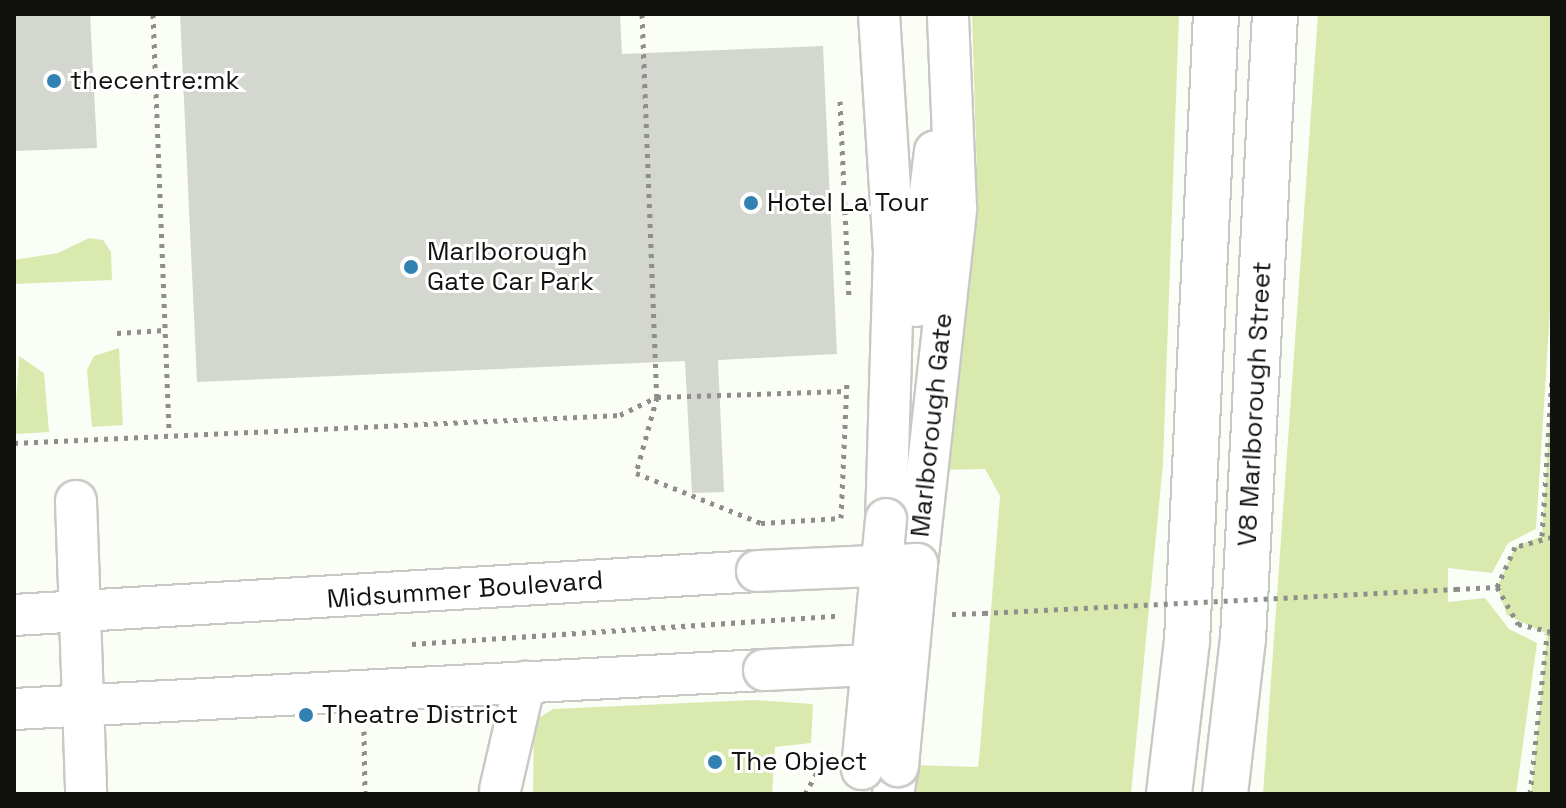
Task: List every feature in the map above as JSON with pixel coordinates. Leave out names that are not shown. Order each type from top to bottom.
[{"type":"main road","points":[[1169,794],[1187,641],[1216,14]]},
{"type":"main road","name":"V8 Marlborough Street","points":[[1225,794],[1243,639],[1275,14]]},
{"type":"street","name":"Marlborough Gate","points":[[878,781],[899,565],[903,476],[894,252],[879,14]]},
{"type":"street","name":"Marlborough Gate","points":[[878,781],[869,665],[899,565],[886,519],[903,476],[956,208],[948,14]]},
{"type":"street","points":[[76,501],[86,794]]},
{"type":"street","name":"Midsummer Boulevard","points":[[14,615],[899,565]]},
{"type":"street","points":[[14,709],[869,665]]},
{"type":"street","points":[[500,790],[525,682]]},
{"type":"path","points":[[153,14],[169,434]]},
{"type":"path","points":[[642,14],[657,397],[636,473],[761,523],[841,518],[845,391],[849,369]]},
{"type":"path","points":[[840,92],[850,312]]},
{"type":"path","points":[[117,333],[165,330]]},
{"type":"path","points":[[1542,536],[1552,380]]},
{"type":"path","points":[[14,443],[620,415],[657,397],[845,391]]},
{"type":"path","points":[[1530,794],[1549,633],[1507,615],[1497,587],[1515,547],[1542,536],[1552,537]]},
{"type":"path","points":[[939,614],[1497,587]]},
{"type":"path","points":[[405,594],[409,688]]},
{"type":"path","points":[[407,645],[840,616]]},
{"type":"path","points":[[363,690],[365,794]]},
{"type":"green space","points":[[972,14],[1179,14],[1163,464],[1131,794],[909,794],[912,765],[978,767],[980,749],[1000,496],[985,469],[938,470],[977,177]]},
{"type":"green space","points":[[1318,14],[1552,14],[1552,280],[1536,529],[1508,543],[1492,573],[1448,568],[1448,602],[1485,598],[1509,629],[1537,643],[1516,794],[1263,794]]},
{"type":"green space","points":[[89,238],[103,240],[111,252],[112,280],[14,284],[14,260],[58,253]]},
{"type":"green space","points":[[119,348],[123,425],[92,427],[87,370],[94,356]]},
{"type":"green space","points":[[19,356],[44,373],[49,432],[14,434]]},
{"type":"green space","points":[[1552,377],[1552,794],[1531,794],[1547,634],[1507,615],[1497,587],[1515,547],[1542,536]]},
{"type":"green space","points":[[754,700],[813,704],[811,743],[775,747],[772,794],[533,794],[534,721],[553,709]]},
{"type":"building","name":"thecentre:mk","points":[[14,14],[90,14],[97,148],[14,151]]},
{"type":"building","name":"Marlborough Gate Car Park","points":[[180,14],[620,14],[622,54],[823,46],[837,354],[718,360],[724,492],[692,493],[685,361],[197,382]]},
{"type":"place","name":"thecentre:mk","points":[[54,81]]},
{"type":"place","name":"Hotel La Tour","points":[[751,203]]},
{"type":"place","name":"Marlborough Gate Car Park","points":[[411,267]]},
{"type":"place","name":"Theatre District","points":[[306,715]]},
{"type":"place","name":"The Object","points":[[715,762]]}]
